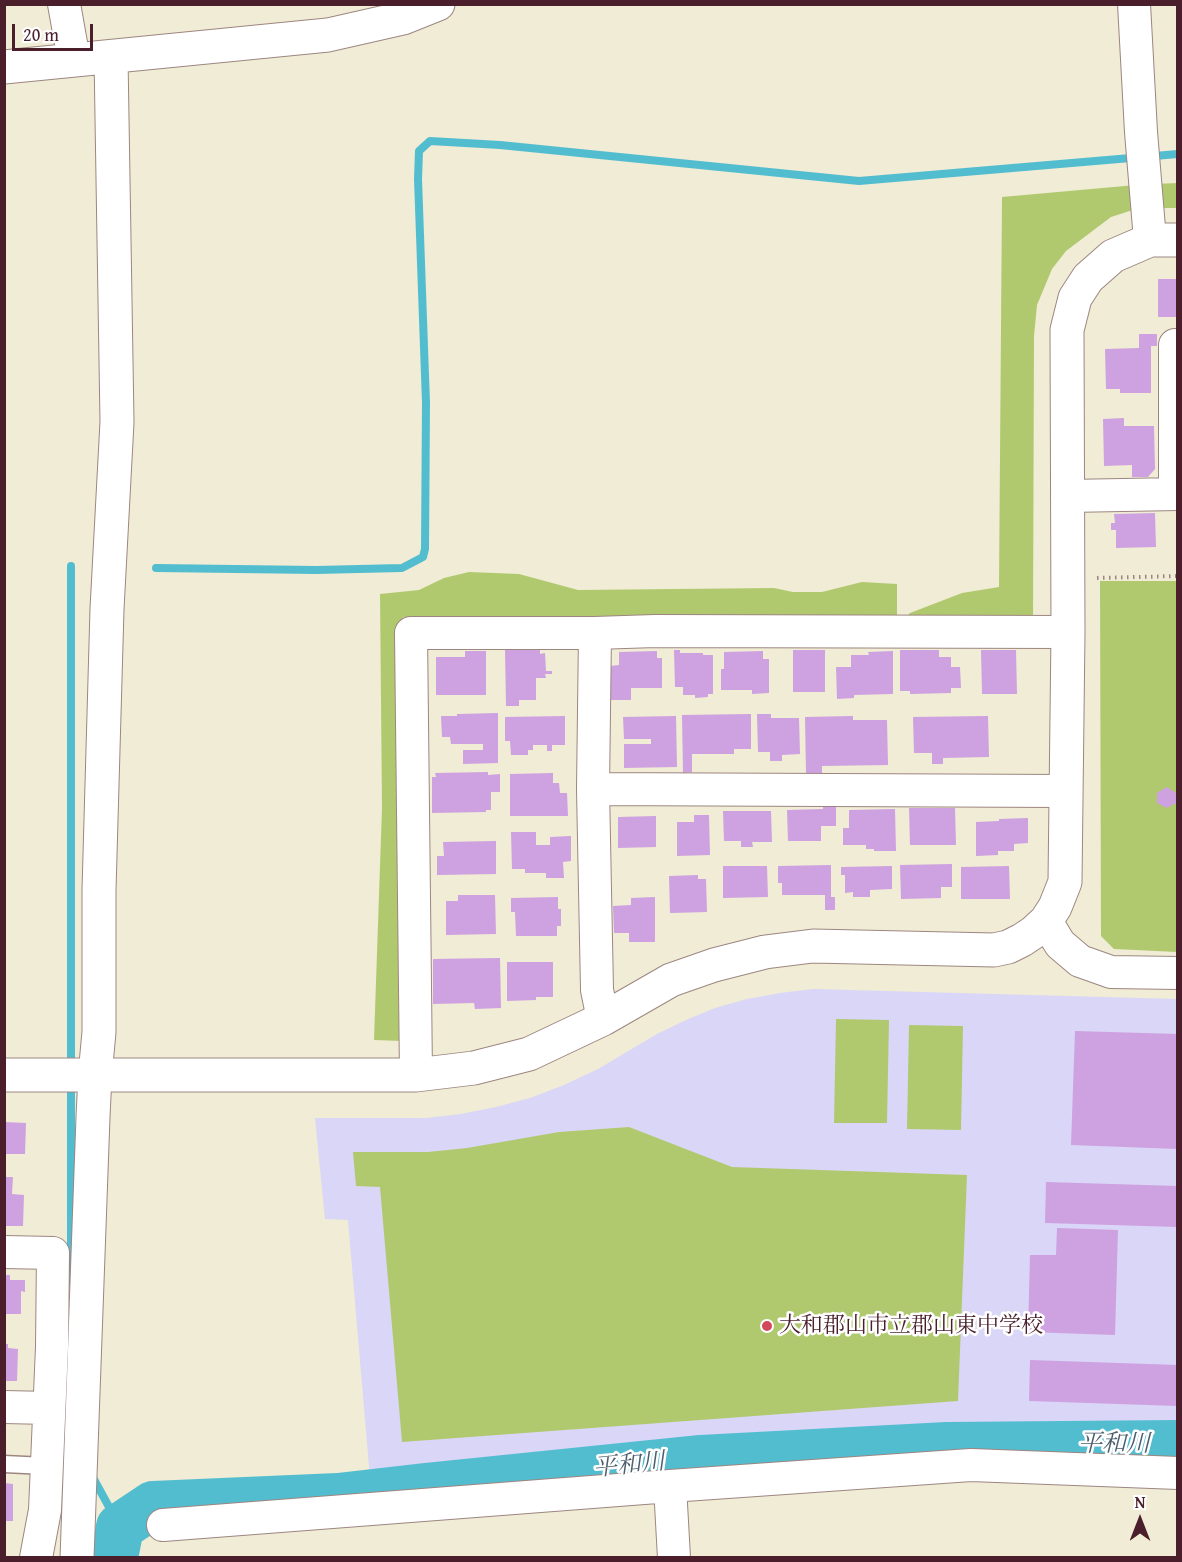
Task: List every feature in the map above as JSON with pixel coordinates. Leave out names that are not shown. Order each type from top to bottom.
[{"type":"street","points":[[64,4],[74,60]]},
{"type":"street","points":[[4,67],[328,35],[404,18],[438,4]]},
{"type":"street","points":[[4,1075],[416,1075],[474,1068],[529,1054],[603,1019],[671,980],[714,965],[765,952],[813,946],[994,950],[1008,947],[1022,940],[1046,921],[1055,908],[1065,882],[1068,632],[1067,330],[1075,298],[1088,278],[1113,256],[1164,240],[1141,132],[1134,4]]},
{"type":"street","points":[[77,1557],[95,1075],[99,1032],[99,890],[107,609],[117,422],[111,57]]},
{"type":"street","points":[[1067,496],[1176,494],[1175,345],[1178,345]]},
{"type":"street","points":[[416,1075],[411,633],[1068,632]]},
{"type":"street","points":[[595,633],[593,789],[597,990],[603,1019]]},
{"type":"street","points":[[593,789],[1066,790]]},
{"type":"street","points":[[1046,921],[1060,944],[1080,961],[1111,972],[1178,973]]},
{"type":"street","points":[[4,1252],[53,1253],[52,1347],[45,1510],[36,1557]]},
{"type":"street","points":[[4,1407],[49,1408]]},
{"type":"street","points":[[163,1526],[971,1465],[1178,1473]]},
{"type":"street","points":[[670,1486],[674,1557]]},
{"type":"lane","points":[[4,1464],[46,1466]]},
{"type":"path","points":[[1092,578],[1178,576]]},
{"type":"shaded area","name":"大和郡山市立郡山東中学校","points":[[813,989],[1177,999],[1177,1439],[979,1433],[370,1478],[348,1220],[325,1219],[315,1118],[426,1118],[496,1107],[530,1098],[564,1085],[598,1069],[657,1034],[715,1008],[747,999]]},
{"type":"green space","points":[[1177,183],[1177,208],[1156,208],[1155,184]]},
{"type":"green space","points":[[1136,185],[1136,209],[1111,217],[1066,251],[1052,269],[1037,305],[1034,336],[1033,620],[905,618],[910,613],[962,593],[999,587],[1002,197]]},
{"type":"green space","points":[[469,572],[519,574],[578,590],[774,588],[793,592],[822,592],[862,582],[897,584],[897,617],[403,617],[402,1041],[374,1040],[382,808],[380,594],[419,590],[444,578]]},
{"type":"green space","points":[[1100,581],[1177,581],[1177,952],[1114,949],[1101,936]]},
{"type":"green space","points":[[836,1019],[889,1020],[887,1123],[834,1123]]},
{"type":"green space","points":[[909,1025],[963,1026],[961,1130],[907,1129]]},
{"type":"green space","points":[[629,1127],[732,1167],[967,1175],[958,1401],[402,1442],[380,1187],[356,1186],[353,1152],[428,1152],[467,1148],[559,1132]]},
{"type":"building","points":[[1158,279],[1178,279],[1178,317],[1158,317]]},
{"type":"building","points":[[1139,334],[1157,334],[1157,346],[1151,346],[1151,393],[1120,393],[1120,389],[1106,389],[1105,349],[1139,348]]},
{"type":"building","points":[[1124,418],[1124,426],[1154,426],[1155,469],[1148,477],[1132,477],[1132,465],[1104,466],[1103,419]]},
{"type":"building","points":[[1155,513],[1156,547],[1116,548],[1116,530],[1111,530],[1111,523],[1115,523],[1114,514]]},
{"type":"building","points":[[540,648],[540,654],[545,653],[546,671],[552,671],[552,674],[545,674],[546,678],[536,678],[536,700],[519,700],[519,706],[506,706],[505,649]]},
{"type":"building","points":[[674,650],[680,650],[680,653],[713,655],[713,694],[708,694],[708,697],[695,698],[695,695],[683,695],[683,687],[675,687]]},
{"type":"building","points":[[793,650],[825,650],[825,692],[793,692]]},
{"type":"building","points":[[900,650],[939,650],[939,657],[951,657],[951,667],[960,667],[961,688],[951,688],[951,693],[910,694],[910,691],[900,691]]},
{"type":"building","points":[[981,650],[1016,650],[1017,694],[982,694]]},
{"type":"building","points":[[465,651],[486,651],[486,695],[436,695],[436,657],[465,657]]},
{"type":"building","points":[[657,651],[657,658],[662,658],[662,688],[631,688],[631,700],[610,700],[610,666],[619,665],[619,652]]},
{"type":"building","points":[[763,651],[763,659],[769,659],[769,693],[752,694],[752,690],[721,690],[724,652]]},
{"type":"building","points":[[893,651],[893,694],[854,695],[854,698],[837,699],[836,667],[851,667],[851,655]]},
{"type":"building","points":[[498,713],[498,763],[463,764],[463,750],[483,750],[483,744],[451,744],[450,737],[442,737],[441,716]]},
{"type":"building","points":[[751,714],[751,749],[734,749],[734,754],[692,754],[692,772],[683,773],[682,715]]},
{"type":"building","points":[[757,714],[771,714],[771,718],[799,718],[800,754],[782,755],[782,761],[770,761],[770,752],[758,752]]},
{"type":"building","points":[[565,716],[565,745],[552,745],[552,751],[547,751],[547,745],[533,745],[533,750],[528,750],[528,755],[511,755],[510,741],[505,741],[505,717]]},
{"type":"building","points":[[676,716],[677,767],[624,768],[624,744],[651,744],[651,739],[624,739],[623,717]]},
{"type":"building","points":[[853,716],[853,720],[887,720],[888,765],[822,766],[822,773],[806,773],[805,717]]},
{"type":"building","points":[[988,716],[989,757],[943,758],[943,764],[932,764],[932,753],[914,753],[913,717]]},
{"type":"building","points":[[488,772],[488,775],[500,774],[500,792],[491,792],[491,810],[432,813],[432,777],[436,777],[435,773]]},
{"type":"building","points":[[553,773],[553,783],[559,783],[560,793],[567,793],[568,816],[510,816],[510,774]]},
{"type":"building","points":[[1167,787],[1176,793],[1176,803],[1167,808],[1157,803],[1157,793]]},
{"type":"building","points":[[823,805],[836,805],[836,826],[821,826],[821,841],[788,841],[787,810],[823,809]]},
{"type":"building","points":[[909,808],[955,808],[956,845],[910,845]]},
{"type":"building","points":[[895,809],[896,851],[874,851],[874,849],[866,849],[866,845],[843,845],[843,828],[849,828],[849,810]]},
{"type":"building","points":[[723,811],[771,811],[772,842],[752,842],[753,847],[741,847],[741,841],[724,841]]},
{"type":"building","points":[[694,815],[709,815],[710,855],[677,856],[677,822],[694,822]]},
{"type":"building","points":[[656,816],[656,847],[618,848],[618,817]]},
{"type":"building","points":[[1028,818],[1028,843],[1014,844],[1014,851],[998,851],[998,855],[976,856],[976,822]]},
{"type":"building","points":[[511,832],[536,832],[536,845],[550,845],[550,837],[571,836],[571,861],[563,862],[564,878],[546,878],[546,873],[525,873],[525,869],[512,869]]},
{"type":"building","points":[[496,841],[496,874],[437,875],[437,856],[444,856],[443,842]]},
{"type":"building","points":[[952,864],[952,887],[941,887],[941,898],[901,899],[900,865]]},
{"type":"building","points":[[831,865],[831,897],[835,897],[835,910],[825,910],[825,895],[782,895],[782,883],[778,883],[778,866]]},
{"type":"building","points":[[723,866],[767,866],[768,897],[723,898]]},
{"type":"building","points":[[892,866],[892,889],[870,890],[870,897],[853,897],[853,892],[845,893],[845,875],[841,875],[841,867]]},
{"type":"building","points":[[1009,866],[1010,899],[961,899],[961,867]]},
{"type":"building","points":[[698,875],[698,879],[706,879],[707,912],[670,913],[669,876]]},
{"type":"building","points":[[458,895],[495,895],[496,934],[446,935],[446,901],[458,901]]},
{"type":"building","points":[[558,897],[561,926],[557,926],[557,936],[516,936],[515,912],[511,912],[511,898]]},
{"type":"building","points":[[655,897],[655,942],[629,942],[629,933],[614,933],[613,906],[631,905],[631,898]]},
{"type":"building","points":[[500,958],[501,1008],[475,1009],[474,1003],[433,1004],[433,959]]},
{"type":"building","points":[[507,962],[553,962],[553,997],[507,1001]]},
{"type":"building","points":[[1075,1031],[1178,1034],[1178,1149],[1071,1145]]},
{"type":"building","points":[[4,1122],[26,1123],[25,1154],[4,1154]]},
{"type":"building","points":[[4,1177],[13,1177],[12,1194],[24,1195],[23,1226],[4,1226]]},
{"type":"building","points":[[1046,1182],[1178,1186],[1178,1227],[1045,1223]]},
{"type":"building","points":[[1057,1228],[1118,1230],[1115,1335],[1028,1332],[1030,1255],[1056,1255]]},
{"type":"building","points":[[4,1275],[10,1275],[10,1280],[25,1280],[25,1292],[21,1291],[21,1314],[4,1314]]},
{"type":"building","points":[[4,1344],[8,1344],[8,1348],[18,1349],[17,1381],[4,1381]]},
{"type":"building","points":[[1030,1360],[1178,1365],[1178,1406],[1029,1401]]},
{"type":"building","points":[[4,1483],[13,1484],[13,1521],[4,1521]]},
{"type":"waterway","points":[[156,568],[316,570],[402,568],[423,557],[425,549],[426,403],[418,179],[419,151],[430,141],[500,145],[859,181],[1178,154]]},
{"type":"waterway","points":[[71,566],[71,1069]]},
{"type":"waterway","points":[[71,1082],[71,1282]]},
{"type":"waterway","name":"平和川","points":[[114,1558],[120,1527],[153,1505],[338,1497],[701,1459],[947,1446],[1178,1444]]},
{"type":"waterway","points":[[91,1474],[120,1527]]},
{"type":"place","name":"大和郡山市立郡山東中学校","points":[[767,1326]]}]
